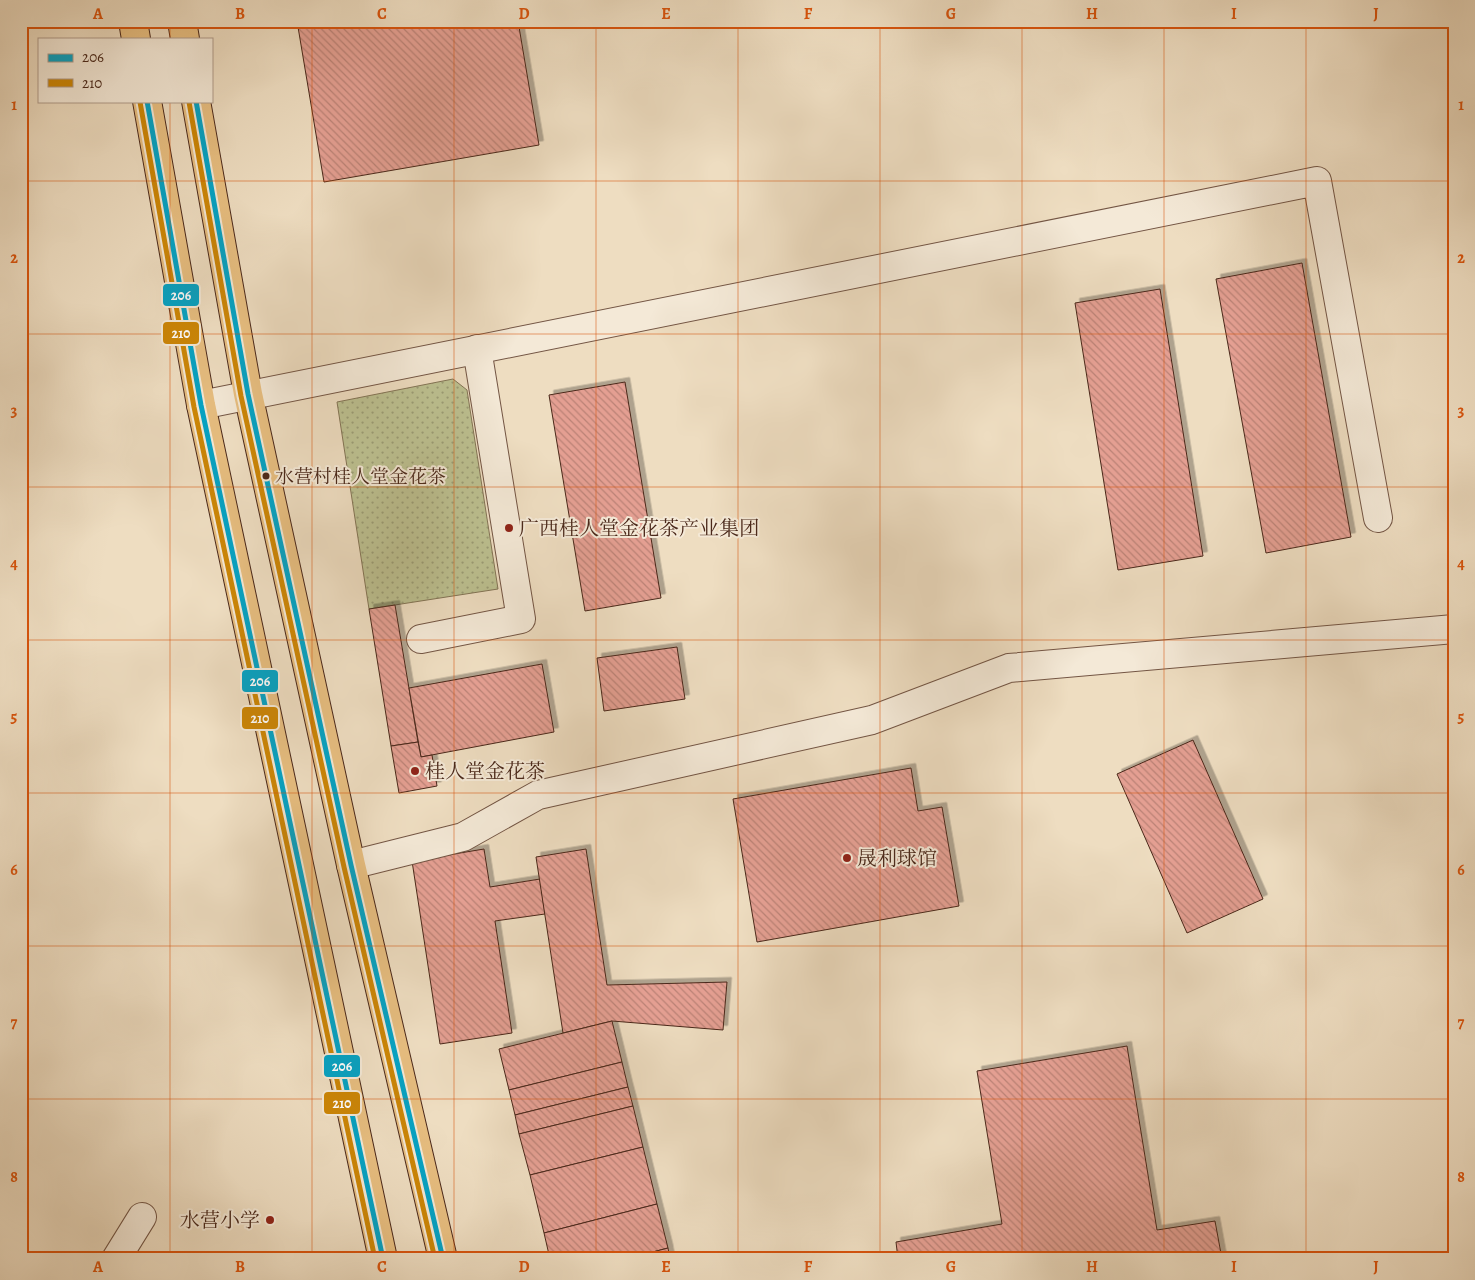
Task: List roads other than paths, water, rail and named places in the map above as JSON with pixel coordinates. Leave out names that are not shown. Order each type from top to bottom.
[{"type":"main road","points":[[147,102],[201,405],[383,1259]]},
{"type":"main road","points":[[196,102],[248,394],[351,865],[443,1259]]},
{"type":"street","points":[[201,405],[248,394],[1317,181],[1378,518]]},
{"type":"street","points":[[421,639],[521,619],[477,349]]},
{"type":"street","points":[[351,865],[463,837],[538,795],[872,720],[1009,668],[1454,629]]},
{"type":"street","points":[[116,1259],[142,1217]]},
{"type":"place","name":"水营村桂人堂金花茶","points":[[266,476]]},
{"type":"place","name":"广西桂人堂金花茶产业集团","points":[[509,528]]},
{"type":"place","name":"桂人堂金花茶","points":[[415,771]]},
{"type":"place","name":"晟利球馆","points":[[847,858]]},
{"type":"place","name":"水营小学","points":[[270,1220]]}]
